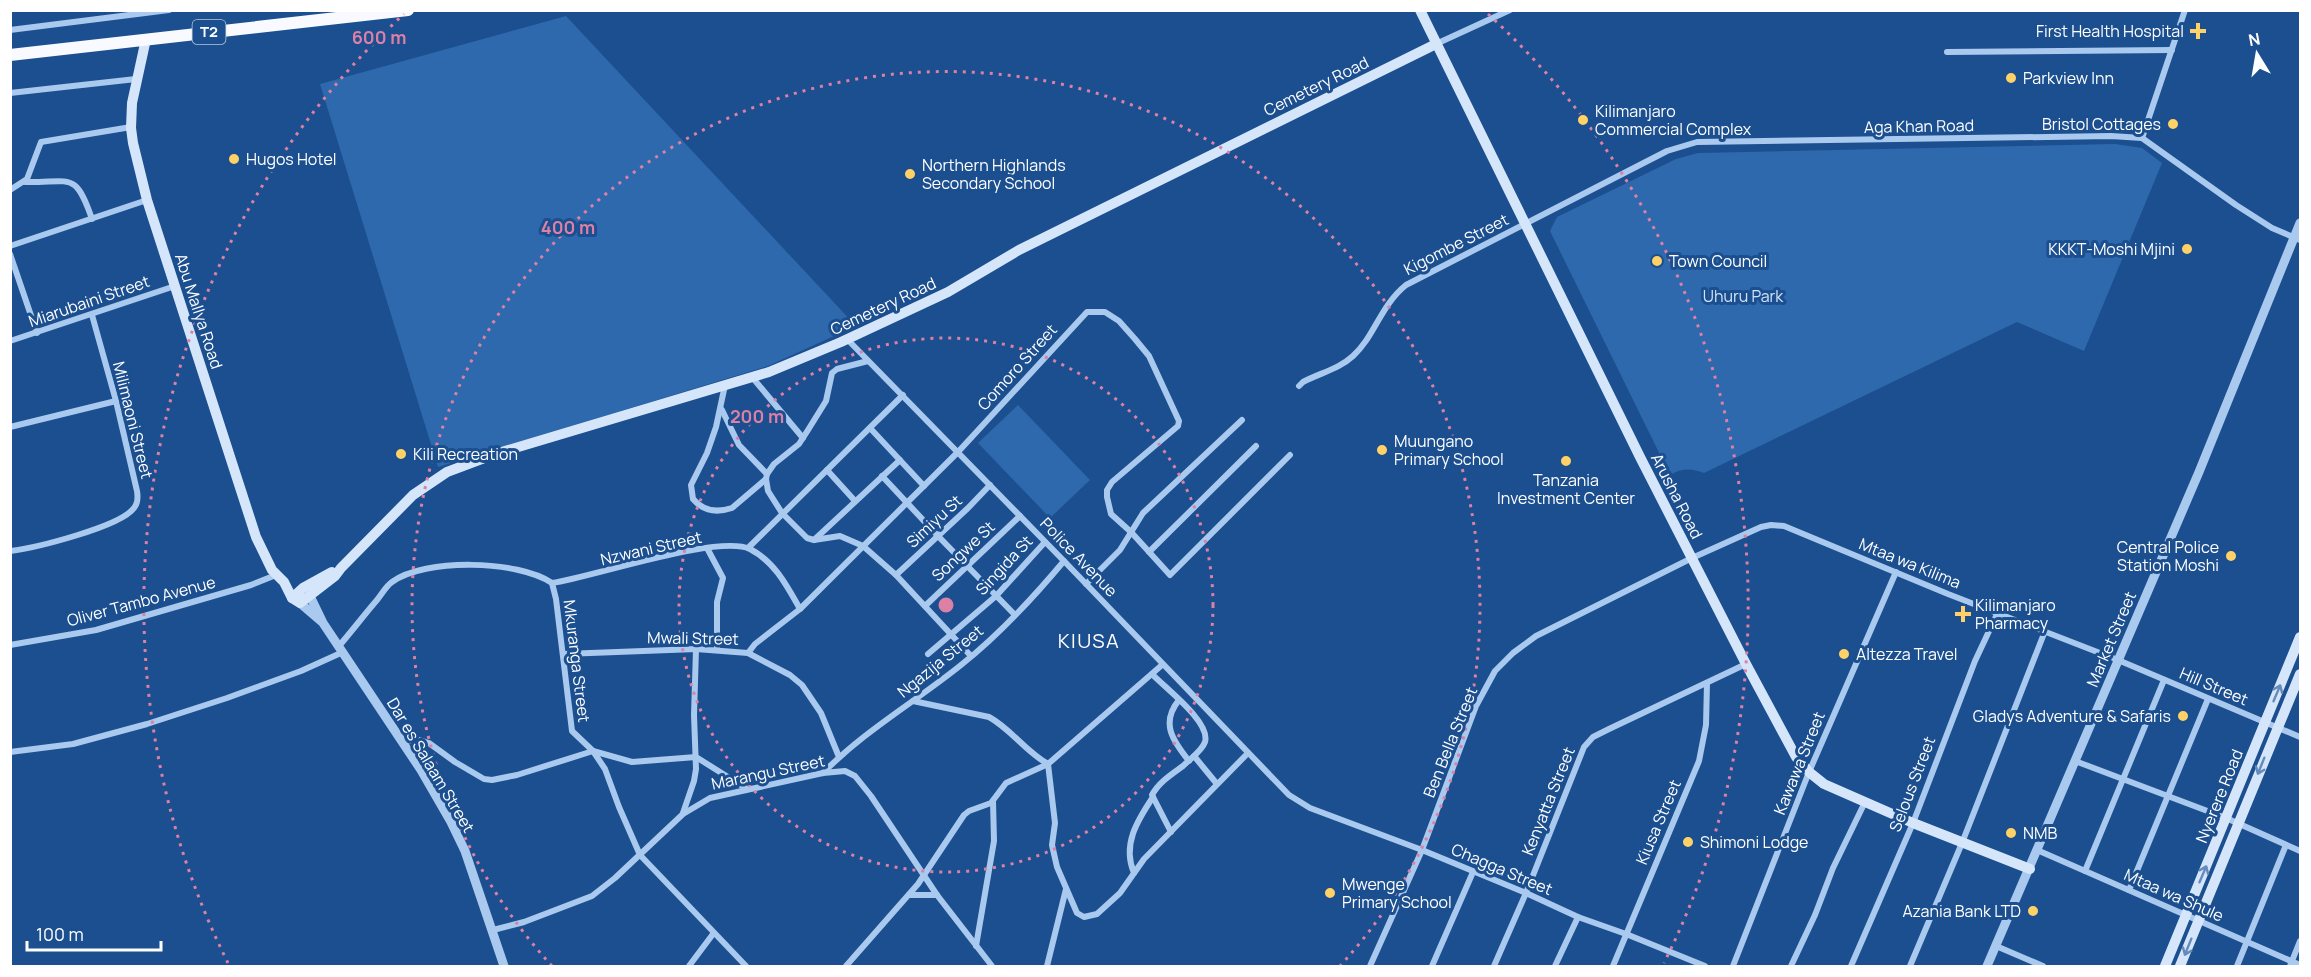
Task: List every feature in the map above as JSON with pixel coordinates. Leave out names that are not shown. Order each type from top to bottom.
[{"type":"highway","name":"T2","points":[[10,55],[408,10]]},
{"type":"main road","name":"Arusha Road","points":[[1420,10],[1692,558],[1791,748],[1809,772],[1824,784],[1913,823],[2030,869]]},
{"type":"main road","name":"Abu Mallya Road","points":[[146,39],[136,79],[131,127],[147,200],[253,526],[280,579],[296,601]]},
{"type":"main road","name":"Cemetery Road","points":[[296,601],[335,576],[413,495],[447,472],[506,451],[752,377],[847,339],[948,292],[1019,250],[1436,44]]},
{"type":"main road","points":[[280,579],[296,584],[307,592]]},
{"type":"main road","name":"Nyerere Road","points":[[2165,966],[2301,637]]},
{"type":"main road","name":"Nyerere Road","points":[[2180,966],[2277,727],[2301,674]]},
{"type":"street","points":[[10,30],[169,10]]},
{"type":"street","points":[[1436,44],[1510,10]]},
{"type":"street","points":[[2184,10],[2142,138],[2236,205],[2272,228],[2297,239]]},
{"type":"street","points":[[1947,52],[2172,50]]},
{"type":"street","points":[[10,93],[136,79]]},
{"type":"street","points":[[25,182],[31,172],[41,142],[131,127]]},
{"type":"street","name":"Aga Khan Road","points":[[1526,224],[1667,151],[1697,142],[2111,136],[2142,138]]},
{"type":"street","points":[[10,190],[25,182],[75,184],[83,194],[92,219]]},
{"type":"street","points":[[10,246],[147,200]]},
{"type":"street","name":"Market Street","points":[[1987,966],[2199,472],[2297,239],[2301,223]]},
{"type":"street","name":"Kigombe Street","points":[[1299,386],[1352,358],[1387,303],[1406,285],[1526,224]]},
{"type":"street","points":[[10,254],[37,333]]},
{"type":"street","name":"Miarubaini Street","points":[[10,341],[176,286]]},
{"type":"street","name":"Comoro Street","points":[[748,653],[755,644],[800,609],[958,452],[1078,319],[1087,312],[1105,312],[1119,321],[1149,356],[1179,421],[1178,426],[1109,486],[1108,508],[1111,514],[1131,532]]},
{"type":"street","name":"Milimaoni Street","points":[[10,551],[88,532],[119,518],[135,507],[138,497],[137,490],[116,401],[92,315]]},
{"type":"street","name":"Police Avenue","points":[[847,339],[1289,795]]},
{"type":"street","points":[[725,385],[707,453],[691,485],[693,500],[712,510],[732,508],[766,477],[774,464],[803,438],[826,401],[832,373],[837,369],[868,361]]},
{"type":"street","points":[[752,377],[803,438]]},
{"type":"street","points":[[800,609],[773,565],[748,548],[903,395]]},
{"type":"street","points":[[10,427],[116,401]]},
{"type":"street","points":[[721,407],[738,445],[766,477],[768,491],[782,513],[803,535],[814,540],[835,535],[864,546],[896,575],[971,656]]},
{"type":"street","points":[[1086,584],[1120,550],[1143,513],[1242,420]]},
{"type":"street","points":[[870,428],[924,486]]},
{"type":"street","points":[[1149,552],[1256,446]]},
{"type":"street","points":[[1131,532],[1170,575],[1290,455]]},
{"type":"street","points":[[814,540],[900,460]]},
{"type":"street","points":[[827,470],[855,501]]},
{"type":"street","points":[[882,476],[1015,615]]},
{"type":"street","name":"Simiyu St","points":[[896,575],[990,485]]},
{"type":"street","name":"Songwe St","points":[[925,606],[1020,516]]},
{"type":"street","name":"Mtaa wa Kilima","points":[[1692,558],[1761,527],[1784,526],[2118,660]]},
{"type":"street","name":"Singida St","points":[[928,654],[996,596],[1045,542]]},
{"type":"street","points":[[707,548],[723,578],[717,602],[717,649]]},
{"type":"street","name":"Nzwani Street","points":[[552,583],[683,551],[707,548],[748,548]]},
{"type":"street","name":"Ben Bella Street","points":[[1370,966],[1422,850],[1476,705],[1495,671],[1513,653],[1536,636],[1692,558]]},
{"type":"street","name":"Ngazija Street","points":[[824,773],[838,757],[887,718],[971,656],[1037,593],[1064,561]]},
{"type":"street","name":"Mkuranga Street","points":[[10,752],[73,744],[147,724],[291,675],[341,649],[389,584],[407,575],[456,565],[482,565],[532,573],[552,583],[564,654],[572,731],[593,751],[605,769],[640,855],[746,966]]},
{"type":"street","name":"Kawawa Street","points":[[1734,966],[1809,772],[1896,572]]},
{"type":"street","name":"Oliver Tambo Avenue","points":[[10,645],[96,630],[251,585],[280,579]]},
{"type":"street","name":"Dar es Salaam Street","points":[[307,592],[323,623],[402,741],[451,822],[465,851],[504,966]]},
{"type":"street","name":"Dar es Salaam Street","points":[[296,601],[323,623]]},
{"type":"street","name":"Selous Street","points":[[1851,966],[1913,823],[1952,717],[1998,612]]},
{"type":"street","points":[[1910,966],[1962,843],[2046,631]]},
{"type":"street","points":[[683,814],[694,781],[696,757],[694,715],[696,649]]},
{"type":"street","name":"Mwali Street","points":[[564,654],[696,649],[748,653],[789,675],[802,685],[821,713],[838,757]]},
{"type":"street","name":"Hill Street","points":[[2118,660],[2301,737]]},
{"type":"street","name":"Kenyatta Street","points":[[1494,966],[1527,893],[1584,747],[1593,737],[1746,664]]},
{"type":"street","points":[[846,966],[878,927],[909,895],[964,815],[993,801],[1006,783],[1048,764],[1162,665]]},
{"type":"street","points":[[1134,873],[1129,858],[1129,845],[1140,818],[1158,786],[1204,745],[1205,734],[1197,719],[1152,674]]},
{"type":"street","points":[[2085,871],[2164,680]]},
{"type":"street","name":"Kiusa Street","points":[[1613,966],[1699,761],[1706,724],[1707,683]]},
{"type":"street","points":[[2129,890],[2208,699]]},
{"type":"street","points":[[1179,700],[1172,710],[1170,732],[1177,745],[1217,784]]},
{"type":"street","points":[[913,701],[989,717],[997,721],[1034,755],[1048,764]]},
{"type":"street","points":[[402,741],[419,740],[429,743],[484,779],[492,780],[543,768],[593,751],[632,762],[696,757],[747,789]]},
{"type":"street","points":[[1048,764],[1055,823],[1053,850],[1059,876],[1080,916],[1091,916],[1120,893],[1144,860],[1248,753]]},
{"type":"street","points":[[2075,761],[2226,818],[2301,851]]},
{"type":"street","name":"Marangu Street","points":[[493,930],[524,922],[592,896],[615,878],[683,814],[710,798],[824,773],[845,771],[855,776],[938,895],[992,966]]},
{"type":"street","name":"Chagga Street","points":[[1289,795],[1310,808],[1422,850],[1527,893],[1578,917],[1705,966]]},
{"type":"street","points":[[1153,797],[1171,832]]},
{"type":"street","points":[[976,946],[994,841],[993,801]]},
{"type":"street","points":[[1791,966],[1815,915],[1833,868],[1865,802]]},
{"type":"street","points":[[2237,966],[2286,845]]},
{"type":"street","name":"Mtaa wa Shule","points":[[2037,850],[2247,942],[2291,964],[2301,965]]},
{"type":"street","points":[[1432,966],[1473,872]]},
{"type":"street","points":[[1047,966],[1066,889]]},
{"type":"street","points":[[909,895],[938,895]]},
{"type":"street","points":[[1555,966],[1578,917]]},
{"type":"street","points":[[689,966],[713,934]]},
{"type":"street","points":[[2291,964],[2301,941]]},
{"type":"street","points":[[1996,946],[2043,966]]},
{"type":"green space","points":[[566,16],[856,326],[768,366],[438,467],[320,84]]},
{"type":"green space","name":"Uhuru Park","points":[[2115,144],[2142,148],[2162,163],[2084,351],[2017,322],[1704,473],[1687,469],[1670,475],[1550,231],[1557,217],[1676,159],[1698,153]]},
{"type":"green space","points":[[1018,405],[1090,480],[1050,518],[978,443]]},
{"type":"place","name":"First Health Hospital","points":[[2198,31]]},
{"type":"place","name":"Parkview Inn","points":[[2011,78]]},
{"type":"place","name":"Kilimanjaro Commercial Complex","points":[[1583,120]]},
{"type":"place","name":"Bristol Cottages","points":[[2173,124]]},
{"type":"place","name":"Hugos Hotel","points":[[234,159]]},
{"type":"place","name":"Northern Highlands Secondary School","points":[[910,174]]},
{"type":"place","name":"KKKT-Moshi Mjini","points":[[2187,249]]},
{"type":"place","name":"Town Council","points":[[1657,261]]},
{"type":"place","name":"Muungano Primary School","points":[[1382,450]]},
{"type":"place","name":"Kili Recreation","points":[[401,454]]},
{"type":"place","name":"Tanzania Investment Center","points":[[1566,461]]},
{"type":"place","name":"Central Police Station Moshi","points":[[2231,556]]},
{"type":"place","name":"Kilimanjaro Pharmacy","points":[[1963,614]]},
{"type":"place","name":"Altezza Travel","points":[[1844,654]]},
{"type":"place","name":"Gladys Adventure & Safaris","points":[[2183,716]]},
{"type":"place","name":"NMB","points":[[2011,833]]},
{"type":"place","name":"Shimoni Lodge","points":[[1688,842]]},
{"type":"place","name":"Mwenge Primary School","points":[[1330,893]]},
{"type":"place","name":"Azania Bank LTD","points":[[2033,911]]},
{"type":"district","name":"KIUSA","points":[[1089,641]]}]
